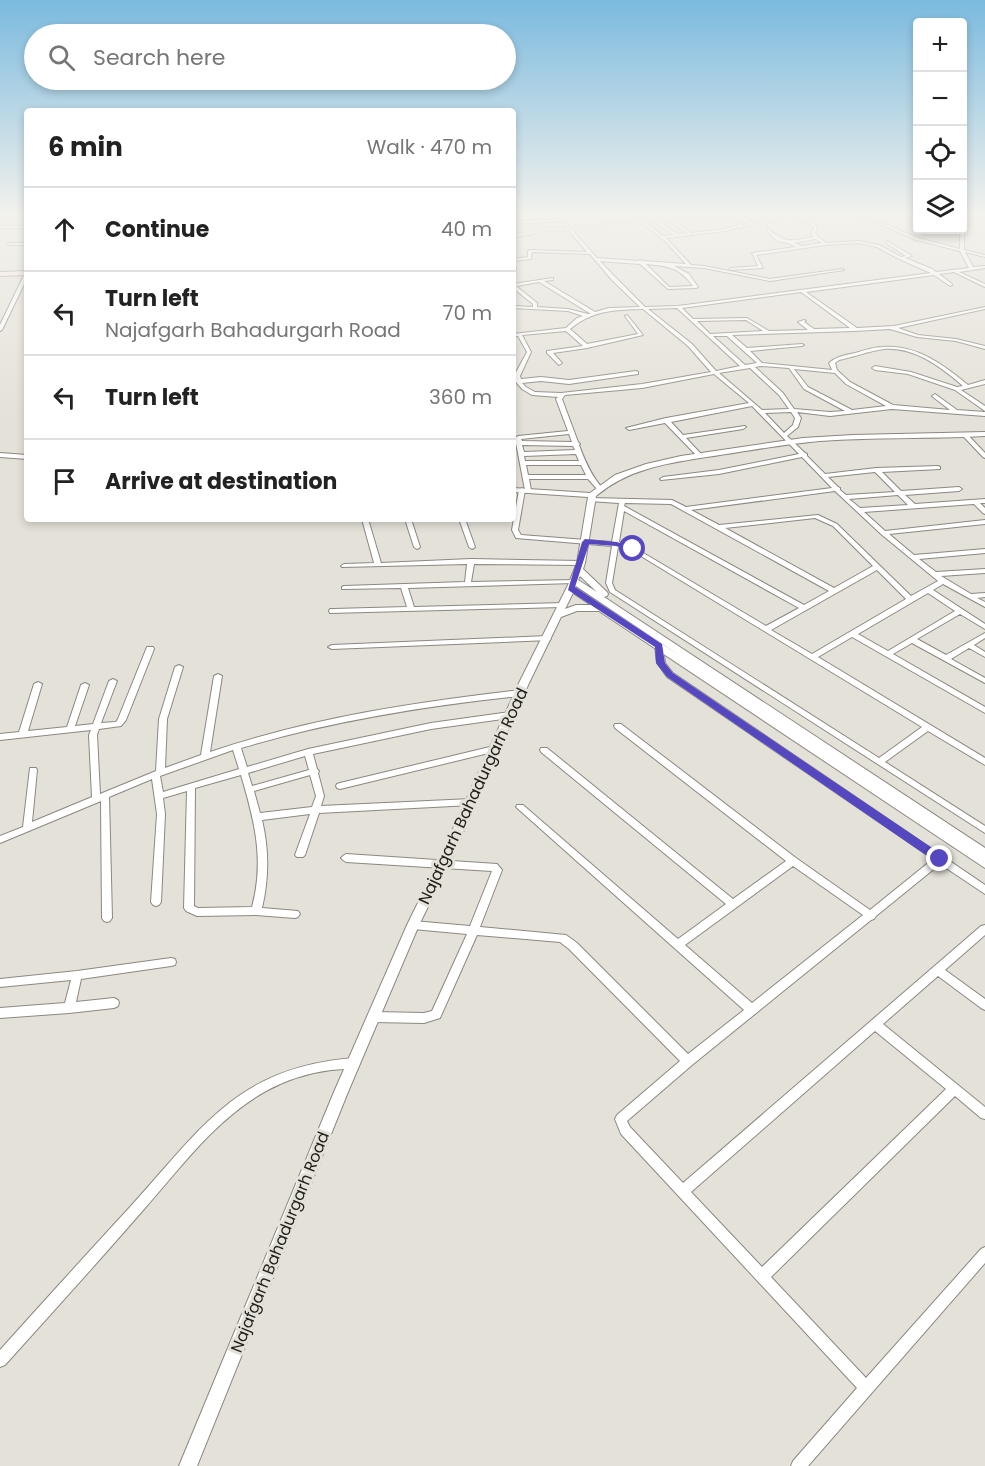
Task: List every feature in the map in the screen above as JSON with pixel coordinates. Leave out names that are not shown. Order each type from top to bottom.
[{"type":"street","points":[[0,330],[22,284]]},
{"type":"street","points":[[546,284],[595,314]]},
{"type":"street","points":[[621,284],[644,308],[690,345],[714,372],[753,404],[826,476],[844,497],[933,574],[985,605]]},
{"type":"street","points":[[664,284],[668,288],[696,287],[694,284]]},
{"type":"street","points":[[784,284],[794,293]]},
{"type":"street","points":[[516,335],[567,329],[588,316],[614,309],[678,307],[859,284]]},
{"type":"street","points":[[516,287],[536,304],[535,308]]},
{"type":"street","points":[[802,292],[842,318],[855,328],[854,330]]},
{"type":"street","points":[[516,307],[568,310],[588,316]]},
{"type":"street","points":[[678,307],[781,394],[798,418],[798,423],[787,439]]},
{"type":"street","points":[[709,335],[892,327],[985,308]]},
{"type":"street","points":[[559,363],[549,352],[641,335],[627,316]]},
{"type":"street","points":[[692,320],[747,319],[769,333]]},
{"type":"street","points":[[804,321],[800,322],[814,331]]},
{"type":"street","points":[[892,327],[904,333],[956,340],[985,348]]},
{"type":"street","points":[[567,329],[587,346]]},
{"type":"street","points":[[728,334],[761,364]]},
{"type":"street","points":[[516,335],[529,352],[517,380]]},
{"type":"street","points":[[746,350],[802,345]]},
{"type":"street","points":[[892,407],[842,379],[832,363],[837,359],[880,348],[905,348],[951,372],[966,386]]},
{"type":"street","points":[[517,380],[533,394],[561,395],[642,386],[761,364],[836,372]]},
{"type":"street","points":[[791,368],[806,388],[850,412]]},
{"type":"street","points":[[875,368],[909,373],[957,389],[985,409]]},
{"type":"street","points":[[517,380],[569,381],[636,373]]},
{"type":"street","points":[[957,389],[985,382]]},
{"type":"street","points":[[561,395],[559,399],[583,463],[599,488]]},
{"type":"street","points":[[935,396],[956,412]]},
{"type":"street","points":[[629,428],[753,404]]},
{"type":"street","points":[[761,412],[792,410],[830,414],[892,407],[985,414]]},
{"type":"street","points":[[666,420],[700,456]]},
{"type":"street","points":[[682,437],[743,427]]},
{"type":"street","points":[[572,432],[518,439],[526,477],[521,490],[515,530],[518,537],[617,544],[633,549],[985,762]]},
{"type":"street","points":[[592,497],[599,488],[645,467],[787,439],[985,434]]},
{"type":"street","points":[[965,435],[985,456]]},
{"type":"street","points":[[519,444],[577,444]]},
{"type":"street","points":[[522,454],[579,452]]},
{"type":"street","points":[[0,455],[24,457]]},
{"type":"street","points":[[663,479],[719,472],[805,455]]},
{"type":"street","points":[[524,463],[583,463]]},
{"type":"street","points":[[826,476],[876,470],[938,468]]},
{"type":"street","points":[[876,470],[912,505]]},
{"type":"street","points":[[526,477],[590,477]]},
{"type":"street","points":[[685,509],[838,489]]},
{"type":"street","points":[[844,497],[959,489]]},
{"type":"street","points":[[521,490],[592,497],[621,504],[804,608]]},
{"type":"street","name":"Najafgarh Bahadurgarh Road","points":[[188,1466],[413,925],[576,575],[585,542],[592,497]]},
{"type":"street","points":[[621,504],[666,501],[685,509],[834,591]]},
{"type":"street","points":[[975,501],[985,512]]},
{"type":"street","points":[[859,510],[985,501]]},
{"type":"street","points":[[621,504],[617,544],[609,583],[612,591],[880,760],[985,830]]},
{"type":"street","points":[[718,527],[816,516],[823,518],[835,525],[911,600]]},
{"type":"street","points":[[366,522],[378,564]]},
{"type":"street","points":[[409,522],[417,547]]},
{"type":"street","points":[[463,522],[472,547]]},
{"type":"street","points":[[884,532],[985,522]]},
{"type":"street","points":[[913,557],[985,551]]},
{"type":"street","points":[[468,582],[471,561]]},
{"type":"street","points":[[344,566],[471,561],[576,575],[617,608],[985,854]]},
{"type":"street","points":[[767,629],[877,567]]},
{"type":"street","points":[[933,574],[985,571]]},
{"type":"street","points":[[344,588],[576,575]]},
{"type":"street","points":[[576,575],[602,608],[985,863]]},
{"type":"street","points":[[813,657],[943,581]]},
{"type":"street","points":[[404,586],[411,608]]},
{"type":"street","points":[[928,590],[985,627]]},
{"type":"street","points":[[969,596],[985,595]]},
{"type":"street","points":[[333,611],[411,608],[559,610],[602,608]]},
{"type":"street","points":[[888,654],[959,611]]},
{"type":"street","points":[[854,635],[985,710]]},
{"type":"street","points":[[945,659],[985,635]]},
{"type":"street","points":[[332,647],[547,638]]},
{"type":"street","points":[[911,639],[985,681]]},
{"type":"street","points":[[969,645],[985,655]]},
{"type":"street","points":[[659,646],[661,663],[670,675],[985,890]]},
{"type":"street","points":[[0,737],[95,728],[113,725],[122,720],[150,649]]},
{"type":"street","points":[[156,902],[160,850],[158,774],[163,719],[179,667]]},
{"type":"street","points":[[205,757],[218,676]]},
{"type":"street","points":[[107,918],[101,797],[92,740],[113,681]]},
{"type":"street","points":[[23,734],[38,684]]},
{"type":"street","points":[[70,730],[85,685]]},
{"type":"street","points":[[0,840],[158,774],[236,746],[391,710],[475,697],[520,693]]},
{"type":"street","points":[[159,796],[308,752],[431,726],[510,715]]},
{"type":"street","points":[[618,726],[793,861],[871,916]]},
{"type":"street","points":[[880,760],[928,727]]},
{"type":"street","points":[[236,746],[256,817],[263,869],[256,911]]},
{"type":"street","points":[[340,786],[495,749]]},
{"type":"street","points":[[544,750],[732,904]]},
{"type":"street","points":[[300,855],[320,796],[308,752]]},
{"type":"street","points":[[27,828],[33,770]]},
{"type":"street","points":[[248,790],[315,771]]},
{"type":"street","points":[[191,787],[189,908],[197,912],[256,911],[295,914]]},
{"type":"street","points":[[256,817],[315,810],[471,802]]},
{"type":"street","points":[[519,807],[752,1010]]},
{"type":"street","points":[[346,858],[444,862],[494,867],[497,870],[473,932],[436,1015],[424,1018],[374,1017]]},
{"type":"street","points":[[866,1388],[620,1123],[622,1116],[688,1061],[940,859]]},
{"type":"street","points":[[677,945],[793,861]]},
{"type":"street","points":[[413,925],[473,932],[554,937],[567,941],[688,1061]]},
{"type":"street","points":[[682,1192],[985,929]]},
{"type":"street","points":[[0,983],[171,962]]},
{"type":"street","points":[[939,971],[985,1005]]},
{"type":"street","points":[[69,1008],[77,975]]},
{"type":"street","points":[[0,1013],[114,1003]]},
{"type":"street","points":[[876,1025],[985,1114]]},
{"type":"street","points":[[0,1360],[44,1309],[218,1121],[261,1088],[296,1072],[324,1064],[354,1063]]},
{"type":"street","points":[[761,1277],[954,1089]]},
{"type":"street","points":[[798,1466],[985,1253]]},
{"type":"route","points":[[633,549],[617,544],[585,542],[571,588],[659,646],[661,663],[670,675],[940,859]]}]
